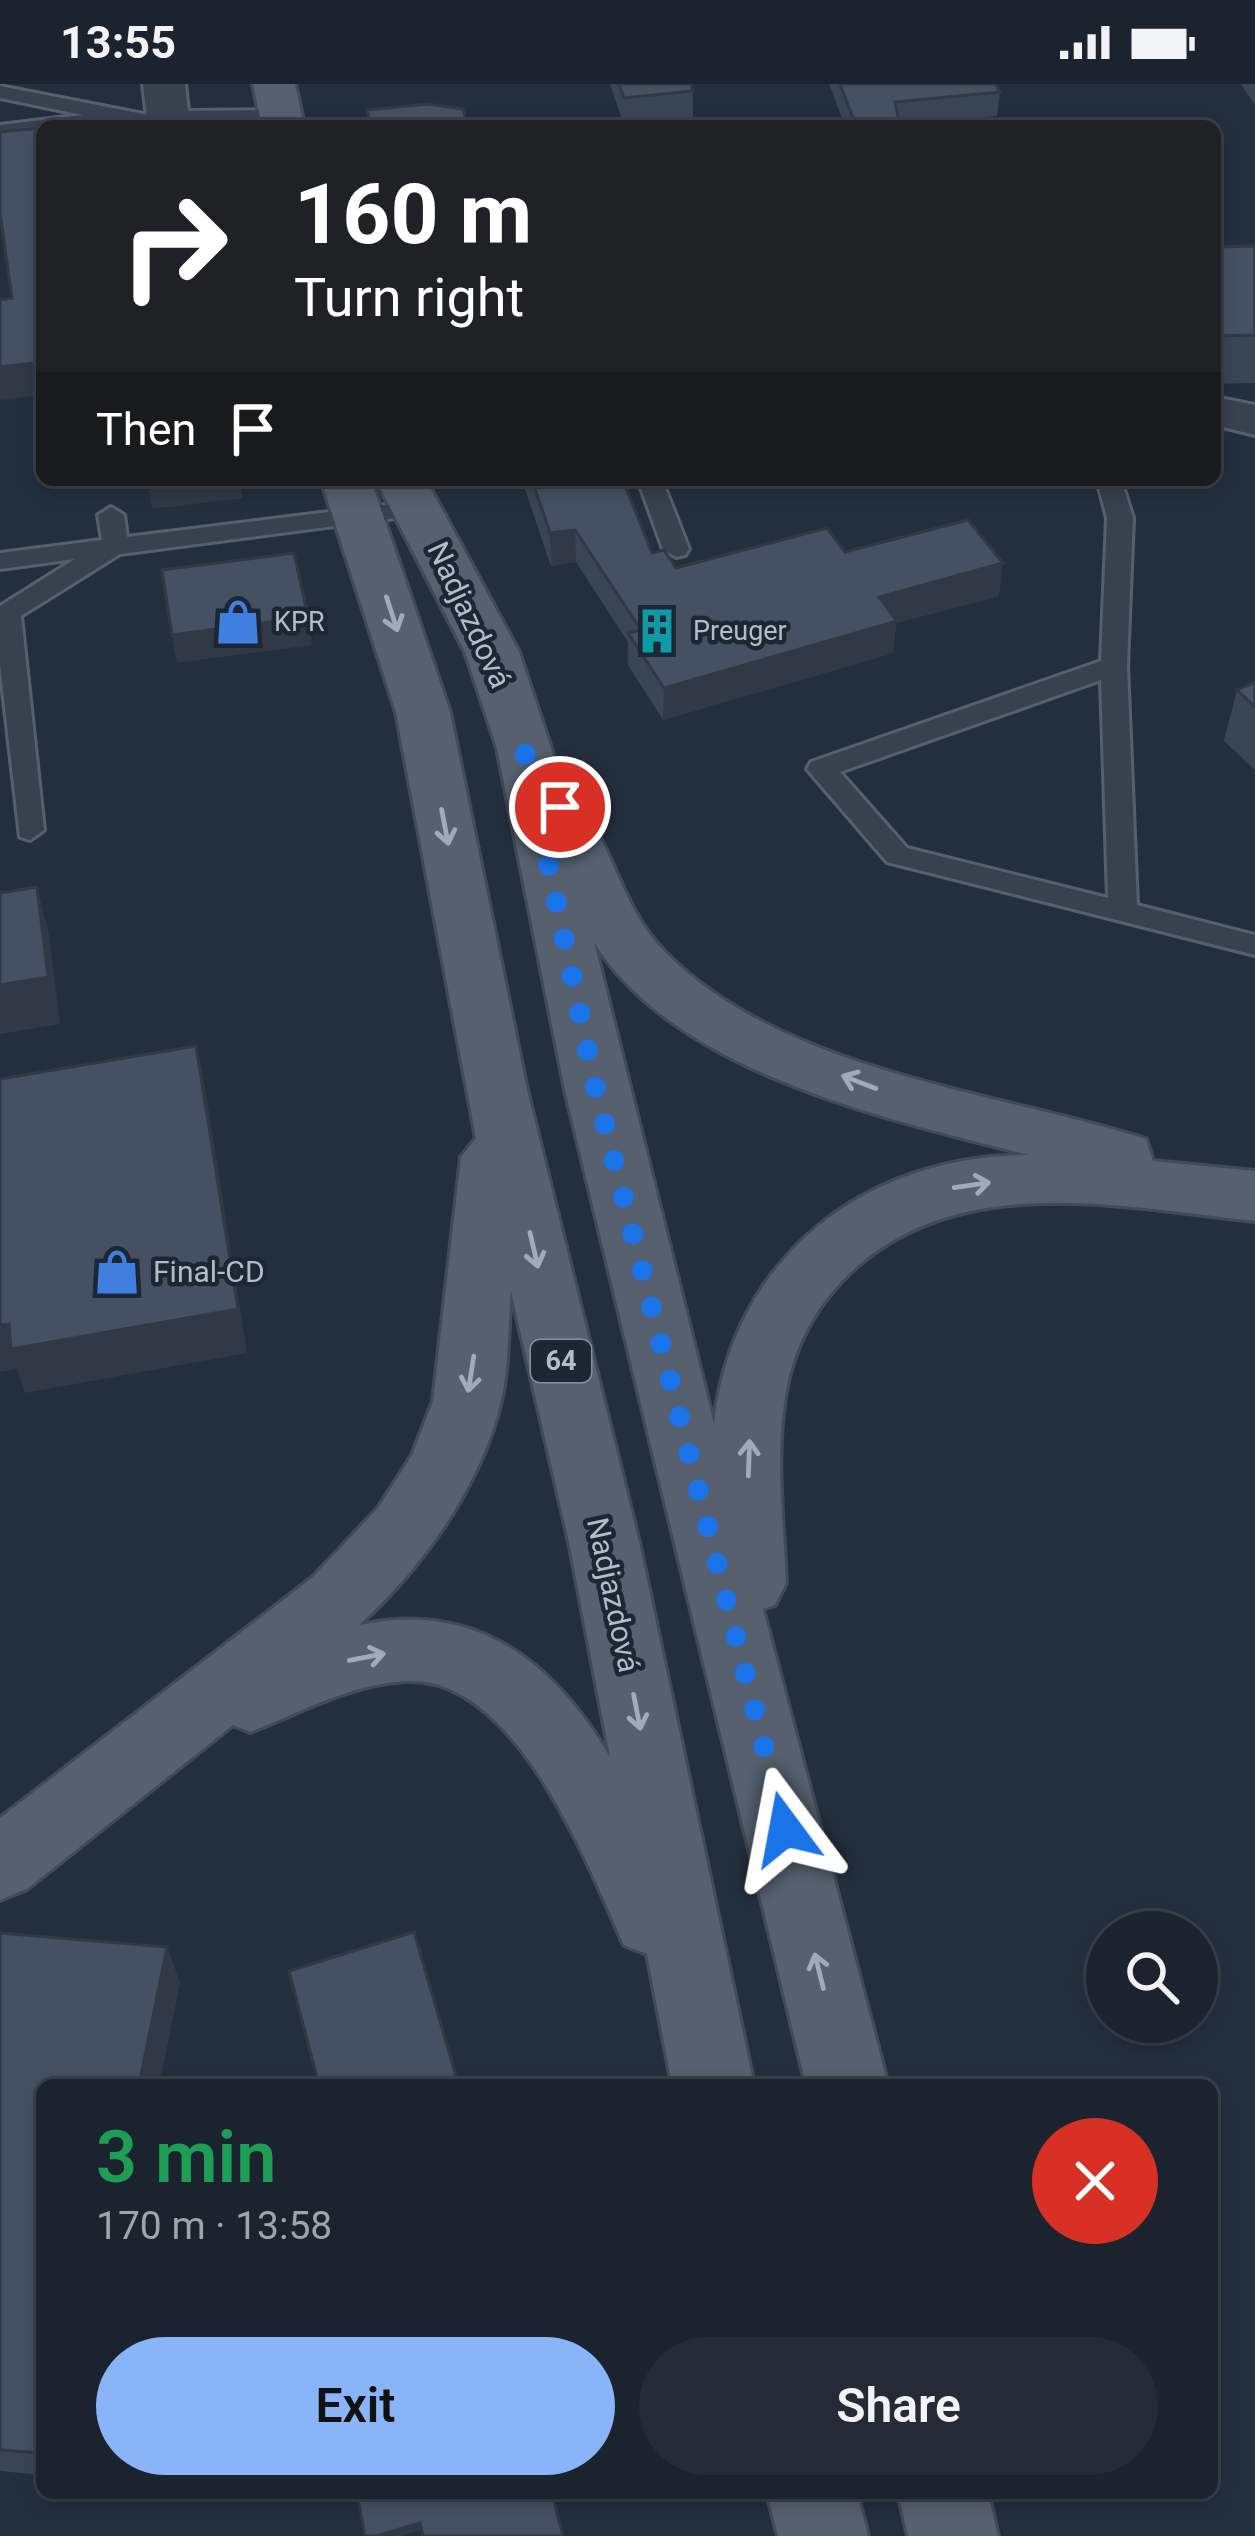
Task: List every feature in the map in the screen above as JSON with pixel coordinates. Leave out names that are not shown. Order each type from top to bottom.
[{"type":"main road","name":"Nadjazdová","points":[[381,496],[492,652],[524,748],[596,1090],[754,1700],[846,2079]]},
{"type":"main road","name":"Nadjazdová","points":[[381,496],[496,1090],[604,1541],[704,2048]]},
{"type":"main road","points":[[524,748],[560,807],[587,878],[623,939],[645,969],[722,1024],[893,1096],[1255,1193]]},
{"type":"main road","points":[[0,1864],[338,1599],[404,1529],[442,1467],[466,1401],[477,1334],[496,1090]]},
{"type":"main road","points":[[754,1700],[747,1501],[751,1397],[773,1328],[823,1256],[853,1228],[889,1207],[959,1186],[1050,1179],[1255,1193]]},
{"type":"main road","points":[[145,1752],[312,1667],[399,1651],[460,1657],[514,1694],[578,1769],[704,2048]]},
{"type":"main road","points":[[814,2499],[823,2536]]},
{"type":"main road","points":[[944,2499],[953,2536]]},
{"type":"street","points":[[164,84],[168,120]]},
{"type":"street","points":[[205,120],[280,110]]},
{"type":"street","points":[[1221,412],[1255,420]]},
{"type":"lane","points":[[0,92],[142,120]]},
{"type":"lane","points":[[89,120],[122,116]]},
{"type":"lane","points":[[0,131],[36,127]]},
{"type":"lane","points":[[652,486],[676,549]]},
{"type":"lane","points":[[1111,486],[1120,518],[1114,666],[1124,912]]},
{"type":"lane","points":[[0,561],[115,546],[381,496]]},
{"type":"lane","points":[[111,515],[115,546]]},
{"type":"lane","points":[[30,830],[8,613],[115,546]]},
{"type":"lane","points":[[1114,666],[821,769],[897,855],[1255,945]]},
{"type":"building","points":[[619,84],[691,84],[693,91],[624,98]]},
{"type":"building","points":[[840,84],[995,84],[1000,92],[895,102],[899,120],[854,120]]},
{"type":"building","points":[[428,104],[463,109],[466,120],[370,120],[367,110]]},
{"type":"building","points":[[36,129],[36,363],[0,367],[0,300],[12,298],[0,213],[0,132]]},
{"type":"building","points":[[1255,246],[1255,335],[1221,336],[1221,247]]},
{"type":"building","points":[[534,486],[625,486],[652,553],[664,550],[676,568],[827,528],[845,552],[968,520],[1003,563],[879,597],[897,621],[664,688],[628,633],[641,630],[575,530],[550,533]]},
{"type":"building","points":[[294,553],[308,617],[172,635],[162,570]]},
{"type":"building","points":[[1255,682],[1255,707],[1237,690]]},
{"type":"building","points":[[37,887],[48,977],[0,985],[0,893]]},
{"type":"building","name":"Final-CD","points":[[196,1046],[238,1309],[11,1349],[9,1324],[0,1325],[0,1079]]},
{"type":"building","points":[[414,1932],[456,2076],[317,2079],[289,1971]]},
{"type":"building","points":[[0,1933],[167,1947],[140,2079],[36,2079],[36,2453],[0,2450]]},
{"type":"building","points":[[358,2499],[554,2499],[563,2536],[423,2536],[420,2523],[365,2536]]},
{"type":"place","name":"KPR","points":[[238,622]]},
{"type":"place","name":"Preuger","points":[[657,631]]},
{"type":"place","name":"Final-CD","points":[[117,1272]]},
{"type":"route","points":[[560,807],[524,748],[596,1090],[785,1829]]}]
